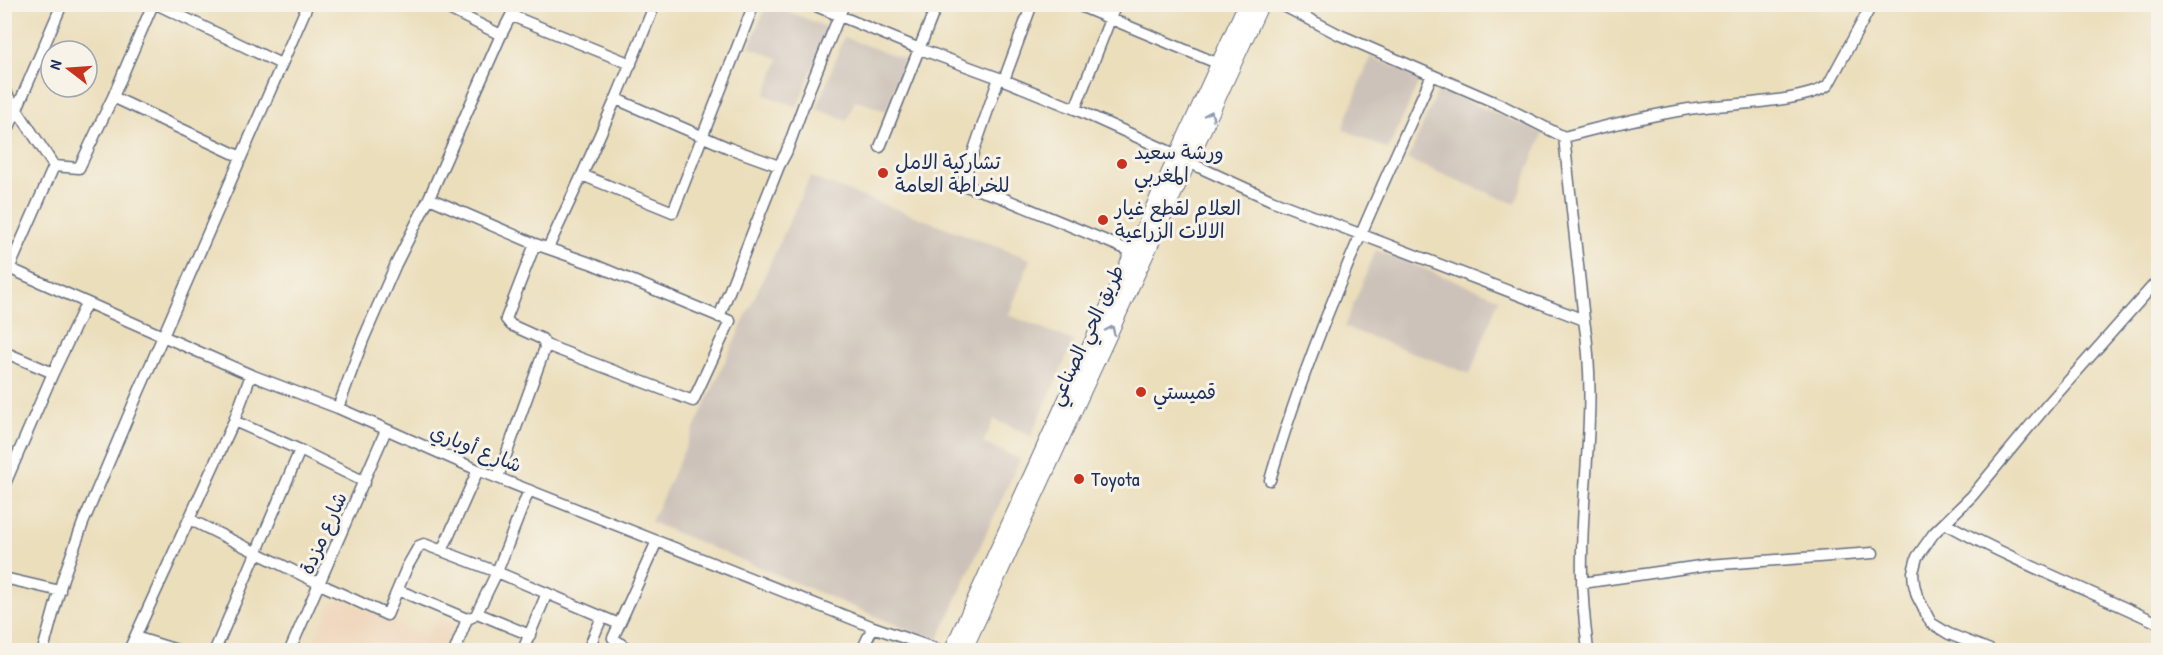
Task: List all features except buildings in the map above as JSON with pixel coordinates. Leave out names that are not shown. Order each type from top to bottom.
[{"type":"highway","name":"طريق الحي الصناعي","points":[[964,651],[1182,159],[1261,4]]},
{"type":"highway","points":[[952,651],[1133,252],[1182,159],[1245,5]]},
{"type":"street","points":[[4,139],[62,4]]},
{"type":"street","points":[[54,166],[79,168],[155,4],[281,64]]},
{"type":"street","points":[[43,651],[60,591],[83,524],[308,4]]},
{"type":"street","points":[[440,4],[501,35]]},
{"type":"street","points":[[338,408],[363,340],[396,264],[429,198],[517,4]]},
{"type":"street","points":[[548,248],[656,4]]},
{"type":"street","points":[[582,175],[672,212],[754,4]]},
{"type":"street","points":[[811,4],[842,10],[920,50],[1002,79],[1075,109],[1271,200],[1584,320]]},
{"type":"street","points":[[880,147],[937,4]]},
{"type":"street","points":[[1032,4],[962,185],[998,196],[1133,252]]},
{"type":"street","points":[[1075,4],[1219,64]]},
{"type":"street","points":[[1075,109],[1116,4]]},
{"type":"street","points":[[1280,5],[1501,105],[1563,137],[1629,120],[1690,108],[1785,98],[1821,91],[1828,85],[1872,4]]},
{"type":"street","points":[[719,317],[786,153],[808,90],[842,10]]},
{"type":"street","points":[[512,16],[631,64]]},
{"type":"street","points":[[1270,480],[1286,425],[1360,234],[1432,75]]},
{"type":"street","points":[[4,90],[54,166]]},
{"type":"street","points":[[618,94],[616,99],[779,166]]},
{"type":"street","points":[[113,97],[241,158]]},
{"type":"street","points":[[1563,137],[1589,372],[1591,417],[1582,553],[1588,651]]},
{"type":"street","points":[[7,268],[54,166]]},
{"type":"street","points":[[429,198],[535,244],[590,263],[730,321],[693,401],[546,345],[542,339],[511,325],[506,319],[535,244]]},
{"type":"street","name":"شارع أوباري","points":[[7,268],[251,375],[338,408],[478,470],[939,651]]},
{"type":"street","points":[[1990,651],[1936,627],[1927,616],[1917,596],[1913,572],[1917,556],[1934,533],[1971,496],[2048,404],[2158,280]]},
{"type":"street","points":[[4,486],[86,304]]},
{"type":"street","points":[[498,477],[546,345]]},
{"type":"street","points":[[4,352],[53,373]]},
{"type":"street","points":[[129,651],[234,422],[251,375]]},
{"type":"street","points":[[234,422],[300,450],[365,482]]},
{"type":"street","name":"شارع مزدة","points":[[290,651],[386,430]]},
{"type":"street","points":[[215,651],[300,450]]},
{"type":"street","points":[[442,551],[478,470]]},
{"type":"street","points":[[454,651],[497,572],[529,490]]},
{"type":"street","points":[[189,519],[387,615],[419,546],[424,544],[620,624]]},
{"type":"street","points":[[1945,523],[2011,558],[2072,583],[2158,623]]},
{"type":"street","points":[[629,651],[613,638],[657,541]]},
{"type":"street","points":[[1582,582],[1707,565],[1873,553]]},
{"type":"street","points":[[4,578],[60,591]]},
{"type":"street","points":[[398,590],[530,635]]},
{"type":"street","points":[[523,651],[547,593]]},
{"type":"street","points":[[588,651],[602,617]]},
{"type":"street","points":[[862,651],[873,627]]},
{"type":"street","points":[[135,637],[177,651]]},
{"type":"shaded area","points":[[766,5],[774,5],[828,28],[797,107],[765,95],[779,59],[749,47]]},
{"type":"shaded area","points":[[844,37],[905,60],[886,111],[855,100],[847,121],[817,109]]},
{"type":"shaded area","points":[[1370,57],[1421,77],[1388,150],[1343,129]]},
{"type":"shaded area","points":[[1438,89],[1543,133],[1515,204],[1408,160]]},
{"type":"shaded area","points":[[810,177],[1030,259],[1009,315],[1074,341],[1031,436],[994,419],[983,443],[1020,459],[937,642],[651,522]]},
{"type":"shaded area","points":[[1376,250],[1499,298],[1470,374],[1344,327]]},
{"type":"shaded area","points":[[342,599],[427,637],[437,617],[459,626],[448,650],[311,650],[330,605]]},
{"type":"place","name":"ورشة سعيد المغربي","points":[[1122,164]]},
{"type":"place","name":"تشاركية الامل للخراطة العامة","points":[[883,173]]},
{"type":"place","name":"العلام لقطع غيار الالات الزراعية","points":[[1103,220]]},
{"type":"place","name":"قميستي","points":[[1141,392]]},
{"type":"place","name":"Toyota","points":[[1079,479]]}]
